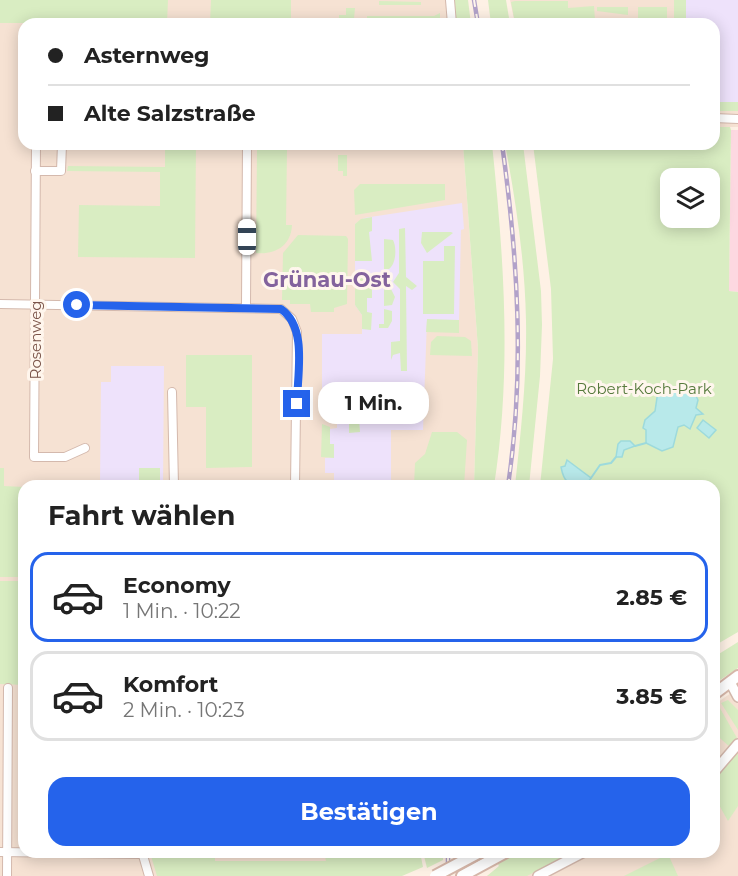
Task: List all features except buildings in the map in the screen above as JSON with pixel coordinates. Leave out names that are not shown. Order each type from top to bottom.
[{"type":"main road","points":[[720,690],[734,679]]},
{"type":"main road","points":[[435,876],[469,858]]},
{"type":"main road","points":[[462,876],[496,858]]},
{"type":"street","points":[[450,0],[452,18]]},
{"type":"street","points":[[720,118],[738,119]]},
{"type":"street","name":"Rosenweg","points":[[36,150],[34,457],[65,457],[85,448]]},
{"type":"street","points":[[35,171],[61,171],[62,150]]},
{"type":"street","points":[[246,306],[247,150]]},
{"type":"street","points":[[0,304],[278,307],[290,316],[297,328],[295,480]]},
{"type":"street","points":[[172,392],[174,480]]},
{"type":"street","points":[[734,679],[738,697]]},
{"type":"street","points":[[8,688],[3,852],[8,876]]},
{"type":"street","points":[[720,765],[738,744]]},
{"type":"street","points":[[3,852],[18,852]]},
{"type":"street","points":[[144,858],[149,876]]},
{"type":"street","points":[[538,876],[572,858]]},
{"type":"shaded area","points":[[0,0],[454,0],[456,18],[18,18],[18,150],[463,150],[478,349],[474,480],[18,480],[18,529],[0,529]]},
{"type":"shaded area","points":[[510,0],[738,0],[738,127],[720,127],[720,18],[514,18]]},
{"type":"shaded area","points":[[674,0],[738,0],[738,102],[720,102],[720,18],[674,18]]},
{"type":"shaded area","points":[[731,130],[738,130],[738,292],[729,291]]},
{"type":"shaded area","points":[[462,203],[464,229],[461,230],[459,320],[427,320],[423,430],[391,430],[391,480],[334,480],[334,473],[325,473],[325,458],[334,457],[330,444],[330,429],[337,428],[337,402],[322,401],[322,334],[362,334],[362,315],[355,305],[355,224],[364,218]]},
{"type":"shaded area","points":[[111,366],[164,366],[163,480],[100,480],[101,382],[111,382]]},
{"type":"shaded area","points":[[0,577],[18,577],[18,858],[326,858],[332,876],[0,876]]},
{"type":"shaded area","points":[[738,688],[738,876],[487,876],[496,870],[499,866],[497,862],[503,858],[720,858],[720,701]]},
{"type":"green space","points":[[0,0],[168,0],[167,18],[18,18],[18,23],[0,23]]},
{"type":"green space","points":[[211,0],[291,0],[291,18],[210,18]]},
{"type":"green space","points":[[454,0],[468,0],[470,18],[456,18]]},
{"type":"green space","points":[[488,0],[506,0],[509,18],[490,18]]},
{"type":"green space","points":[[674,0],[686,0],[686,18],[674,18]]},
{"type":"green space","points":[[379,1],[421,2],[421,5],[379,5]]},
{"type":"green space","points":[[568,1],[568,8],[594,6],[595,18],[514,18],[511,2]]},
{"type":"green space","points":[[597,7],[628,7],[628,15],[597,11]]},
{"type":"green space","points":[[638,7],[667,7],[667,18],[638,18]]},
{"type":"green space","points":[[346,8],[355,8],[354,18],[339,18],[339,15],[346,15]]},
{"type":"green space","points":[[440,13],[440,18],[367,18],[367,16],[434,16]]},
{"type":"green space","points":[[720,102],[738,102],[738,111],[720,111]]},
{"type":"green space","name":"Robert-Koch-Park","points":[[720,127],[730,127],[729,291],[738,292],[738,632],[720,642],[720,480],[541,480],[553,359],[551,289],[534,150],[720,150]]},
{"type":"green space","points":[[165,150],[196,150],[195,258],[78,257],[79,205],[160,206],[160,172],[67,171],[68,166],[165,167]]},
{"type":"green space","points":[[257,150],[287,150],[286,225],[292,225],[289,239],[275,251],[256,253]]},
{"type":"green space","points":[[463,150],[493,150],[503,272],[504,315],[503,400],[495,480],[474,480],[478,349]]},
{"type":"green space","points":[[506,150],[524,150],[541,291],[542,325],[540,376],[530,480],[516,480],[525,383],[526,321],[524,277]]},
{"type":"green space","points":[[338,155],[347,155],[347,176],[343,176],[343,171],[338,171]]},
{"type":"green space","points":[[360,184],[445,184],[445,200],[355,215],[354,190]]},
{"type":"green space","points":[[372,217],[372,231],[369,232],[372,261],[355,261],[355,224],[361,219]]},
{"type":"green space","points":[[405,228],[406,277],[417,286],[412,290],[406,286],[407,371],[401,371],[400,353],[393,355],[391,360],[391,342],[400,341],[400,289],[393,282],[399,273],[399,229]]},
{"type":"green space","points":[[422,232],[453,233],[427,253],[421,243]]},
{"type":"green space","points":[[298,235],[346,236],[348,239],[347,304],[334,308],[334,312],[311,312],[310,304],[290,304],[290,300],[282,300],[283,253]]},
{"type":"green space","points":[[384,239],[393,240],[395,247],[394,260],[389,269],[384,269]]},
{"type":"green space","points":[[444,246],[455,246],[454,314],[423,314],[423,261],[444,261]]},
{"type":"green space","points":[[384,272],[391,275],[391,289],[395,297],[392,305],[384,306]]},
{"type":"green space","points":[[355,277],[372,277],[372,298],[367,298],[367,312],[372,313],[371,330],[362,329],[362,315],[355,305]]},
{"type":"green space","points":[[384,309],[392,311],[392,321],[388,328],[379,328],[379,324],[384,324]]},
{"type":"green space","points":[[427,319],[459,320],[459,333],[426,332]]},
{"type":"green space","points":[[437,336],[465,337],[471,341],[472,356],[430,355],[431,342]]},
{"type":"green space","points":[[186,355],[252,355],[252,467],[206,468],[206,407],[186,407]]},
{"type":"green space","points":[[343,416],[359,419],[360,432],[349,433],[349,421],[343,421]]},
{"type":"green space","points":[[322,424],[330,427],[330,444],[334,444],[334,458],[321,457]]},
{"type":"green space","points":[[432,432],[457,432],[467,440],[464,480],[414,480],[415,463],[425,454]]},
{"type":"green space","points":[[0,468],[4,468],[4,486],[18,487],[18,577],[0,577]]},
{"type":"green space","points":[[139,468],[160,468],[160,480],[139,480]]},
{"type":"green space","points":[[0,581],[18,581],[18,685],[0,684]]},
{"type":"green space","points":[[738,642],[738,668],[720,680],[720,653]]},
{"type":"green space","points":[[728,700],[738,710],[738,730],[721,703]]},
{"type":"green space","points":[[720,708],[737,738],[730,747],[720,738]]},
{"type":"green space","points":[[738,744],[738,806],[728,821],[720,807],[720,765]]},
{"type":"green space","points":[[152,858],[215,858],[215,861],[326,861],[325,858],[421,858],[423,867],[402,876],[157,876]]},
{"type":"green space","points":[[424,858],[443,858],[443,860],[427,868]]},
{"type":"green space","points":[[503,858],[562,858],[527,876],[487,876],[499,866],[497,862]]},
{"type":"green space","points":[[660,858],[670,858],[678,876],[624,876]]},
{"type":"water","points":[[684,385],[692,388],[698,400],[696,408],[703,414],[696,415],[690,429],[684,425],[678,427],[673,447],[662,451],[646,443],[646,430],[643,428],[645,420],[655,411],[658,391],[678,390]]},
{"type":"water","points":[[703,420],[716,430],[709,438],[697,428]]},
{"type":"water","points":[[621,441],[630,441],[635,446],[624,450],[622,457],[616,457],[618,444]]},
{"type":"water","points":[[567,460],[591,478],[590,480],[566,480],[561,467],[565,466]]},
{"type":"waterway","points":[[635,446],[646,443]]},
{"type":"waterway","points":[[591,478],[600,465],[611,463],[616,457]]},
{"type":"railway","points":[[474,0],[477,18]]},
{"type":"railway","points":[[503,150],[512,230],[518,358],[509,480]]},
{"type":"railway","points":[[448,858],[448,876]]},
{"type":"district","name":"Grünau-Ost","points":[[327,279]]},
{"type":"route","points":[[77,305],[275,307],[281,309],[287,313],[297,328],[297,404]]}]
